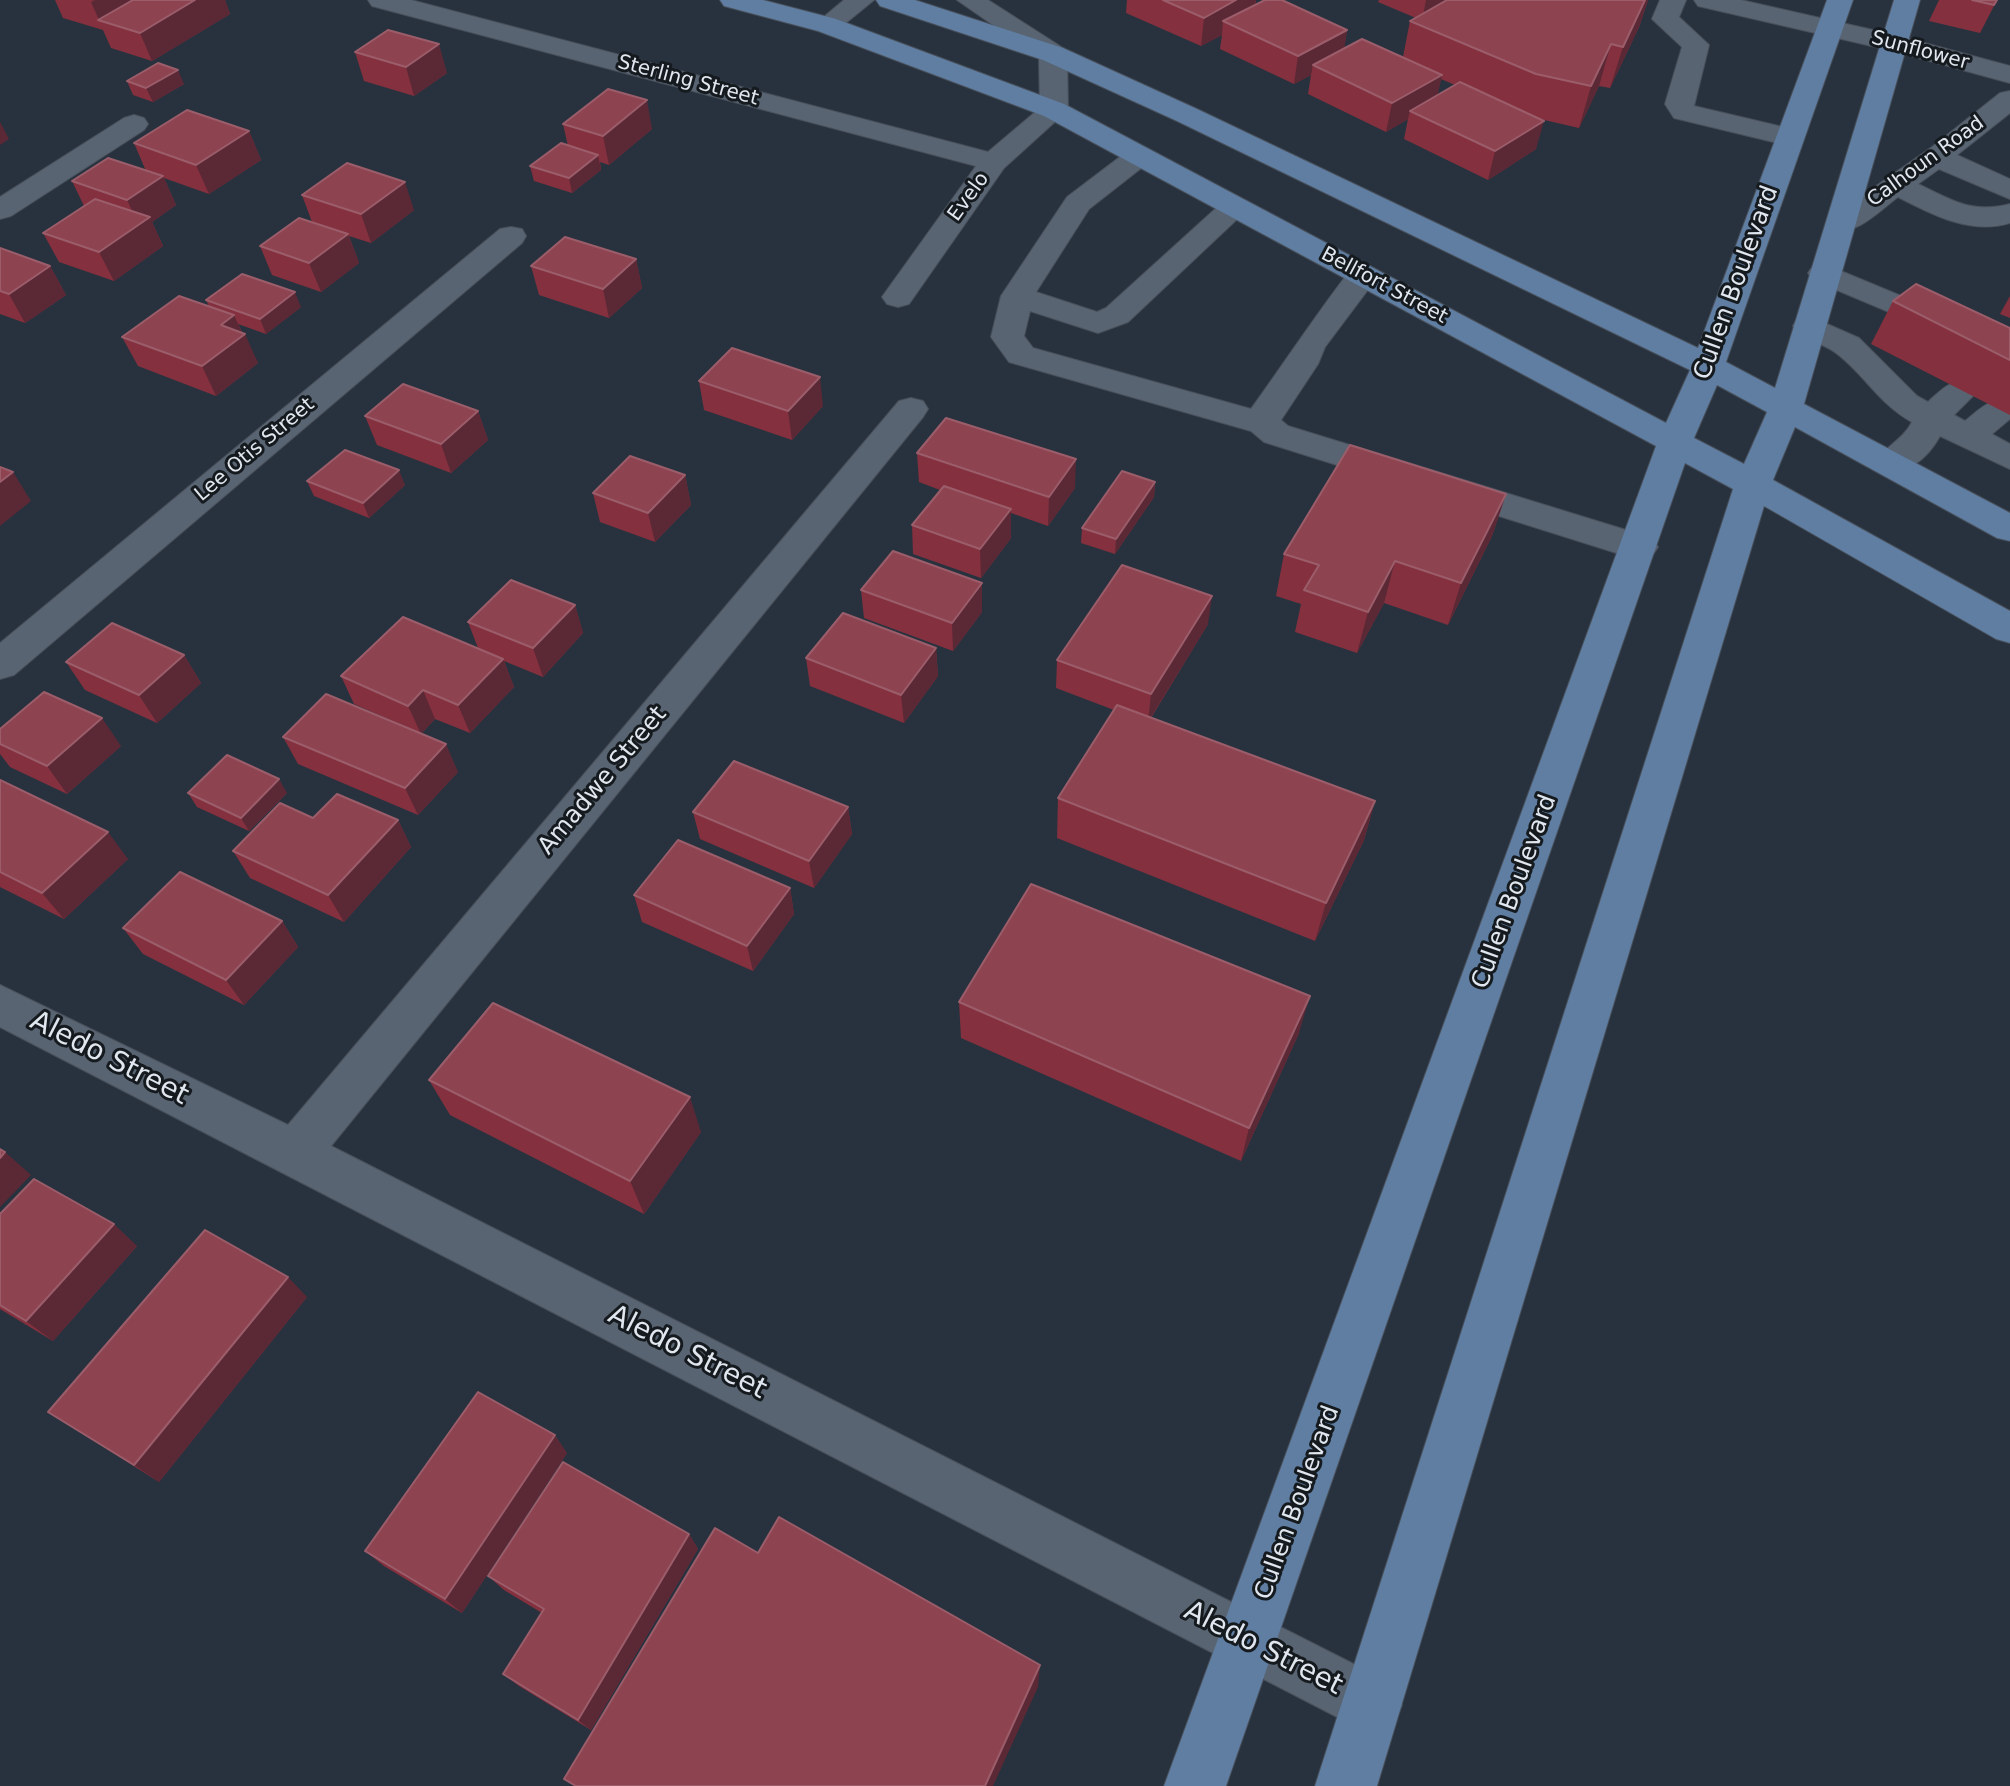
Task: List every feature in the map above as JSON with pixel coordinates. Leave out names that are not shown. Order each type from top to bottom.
[{"type":"main road","name":"Bellfort Street","points":[[733,0],[827,25],[1054,110],[1753,484],[2010,629]]},
{"type":"main road","points":[[889,0],[1053,54],[1187,115],[1708,366],[2010,529]]},
{"type":"main road","name":"Cullen Boulevard","points":[[1195,1786],[1675,442],[1708,366],[1840,0]]},
{"type":"main road","points":[[1346,1786],[1753,484],[1786,407],[1907,0]]},
{"type":"street","name":"Sterling Street","points":[[381,0],[994,162]]},
{"type":"street","points":[[827,25],[861,0]]},
{"type":"street","points":[[970,0],[1053,54],[1054,110]]},
{"type":"street","points":[[1673,0],[1665,19],[1696,45],[1679,104],[1684,112],[1790,137]]},
{"type":"street","name":"Sunflower","points":[[1707,0],[1895,43],[2010,75]]},
{"type":"street","name":"Calhoun Road","points":[[1841,224],[1937,157],[2010,99]]},
{"type":"street","name":"Evelo","points":[[898,297],[994,162],[1054,110]]},
{"type":"street","points":[[0,210],[134,124]]},
{"type":"street","points":[[1139,156],[1078,203],[1017,296],[1007,337],[1021,355],[1263,423],[1276,434],[1639,547]]},
{"type":"street","points":[[1896,185],[1976,217],[1998,218],[2008,192],[1937,157]]},
{"type":"street","points":[[1017,296],[1098,323],[1117,315],[1235,207]]},
{"type":"street","name":"Lee Otis Street","points":[[0,665],[511,236]]},
{"type":"street","points":[[1824,273],[1895,303],[1915,352],[1905,404],[2010,458]]},
{"type":"street","points":[[1263,423],[1264,415],[1301,364],[1309,346],[1363,275]]},
{"type":"street","points":[[1847,345],[1895,303]]},
{"type":"street","points":[[1809,326],[1847,345],[1915,352],[1993,368]]},
{"type":"street","points":[[1891,464],[1920,440],[1932,417],[1993,368]]},
{"type":"street","name":"Amadwe Street","points":[[295,1153],[911,409]]},
{"type":"street","points":[[1968,436],[2000,410]]},
{"type":"street","name":"Aledo Street","points":[[0,1005],[1372,1705]]},
{"type":"building","points":[[133,0],[195,0],[140,33],[98,20]]},
{"type":"building","points":[[1163,0],[1236,0],[1204,18]]},
{"type":"building","points":[[1265,0],[1282,0],[1347,30],[1298,56],[1223,21]]},
{"type":"building","points":[[1447,0],[1645,0],[1623,47],[1611,44],[1591,86],[1536,74],[1410,21]]},
{"type":"building","points":[[1972,0],[1997,0],[1994,5]]},
{"type":"building","points":[[388,30],[439,44],[406,67],[355,52]]},
{"type":"building","points":[[1362,39],[1442,75],[1392,103],[1313,65]]},
{"type":"building","points":[[158,63],[178,70],[146,88],[127,81]]},
{"type":"building","points":[[1460,82],[1544,121],[1495,151],[1410,111]]},
{"type":"building","points":[[608,89],[647,100],[603,136],[563,124]]},
{"type":"building","points":[[187,110],[249,131],[196,165],[134,143]]},
{"type":"building","points":[[561,143],[598,155],[569,178],[530,166]]},
{"type":"building","points":[[108,158],[163,176],[127,200],[72,181]]},
{"type":"building","points":[[347,163],[405,182],[361,214],[302,195]]},
{"type":"building","points":[[95,199],[150,217],[99,252],[43,233]]},
{"type":"building","points":[[299,218],[348,234],[309,263],[260,246]]},
{"type":"building","points":[[565,237],[636,259],[603,289],[531,266]]},
{"type":"building","points":[[0,248],[50,266],[9,294],[0,291]]},
{"type":"building","points":[[242,274],[295,292],[260,319],[206,300]]},
{"type":"building","points":[[1916,284],[2010,328],[2010,360],[1893,301]]},
{"type":"building","points":[[179,296],[234,315],[221,325],[245,334],[202,366],[122,337]]},
{"type":"building","points":[[732,348],[820,377],[788,411],[699,381]]},
{"type":"building","points":[[403,384],[478,411],[441,444],[365,416]]},
{"type":"building","points":[[946,418],[1076,459],[1049,497],[917,453]]},
{"type":"building","points":[[1350,445],[1506,494],[1461,583],[1395,561],[1368,612],[1304,590],[1319,565],[1284,554]]},
{"type":"building","points":[[345,450],[399,470],[363,503],[307,481]]},
{"type":"building","points":[[630,456],[685,475],[648,513],[593,493]]},
{"type":"building","points":[[0,467],[13,472],[0,482]]},
{"type":"building","points":[[1122,471],[1155,482],[1116,539],[1082,528]]},
{"type":"building","points":[[944,486],[1011,509],[980,549],[912,525]]},
{"type":"building","points":[[893,551],[982,583],[952,623],[861,590]]},
{"type":"building","points":[[1122,565],[1212,596],[1151,694],[1057,660]]},
{"type":"building","points":[[511,580],[575,605],[533,648],[468,622]]},
{"type":"building","points":[[843,613],[936,648],[901,695],[806,658]]},
{"type":"building","points":[[403,617],[503,659],[458,705],[423,690],[408,706],[341,676]]},
{"type":"building","points":[[112,623],[184,655],[139,695],[66,662]]},
{"type":"building","points":[[44,692],[102,718],[47,766],[0,744],[0,729]]},
{"type":"building","points":[[326,694],[446,744],[405,788],[283,737]]},
{"type":"building","points":[[1117,705],[1375,801],[1326,903],[1058,798]]},
{"type":"building","points":[[227,755],[279,779],[241,818],[188,793]]},
{"type":"building","points":[[734,761],[848,807],[809,861],[693,812]]},
{"type":"building","points":[[0,780],[108,832],[42,893],[0,872]]},
{"type":"building","points":[[337,794],[398,820],[328,895],[233,851],[280,803],[313,818]]},
{"type":"building","points":[[678,840],[790,888],[747,946],[634,895]]},
{"type":"building","points":[[180,872],[282,921],[226,980],[123,928]]},
{"type":"building","points":[[1031,884],[1310,996],[1249,1128],[959,1002]]},
{"type":"building","points":[[493,1003],[690,1097],[630,1181],[429,1080]]},
{"type":"building","points":[[34,1179],[114,1224],[26,1321],[0,1305],[0,1214]]},
{"type":"building","points":[[205,1230],[288,1277],[134,1465],[48,1412]]},
{"type":"building","points":[[478,1392],[555,1435],[445,1599],[365,1551]]},
{"type":"building","points":[[563,1462],[689,1534],[578,1720],[503,1674],[544,1609],[488,1576]]},
{"type":"building","points":[[779,1517],[1040,1665],[985,1786],[576,1786],[564,1779],[715,1528],[758,1553]]}]
